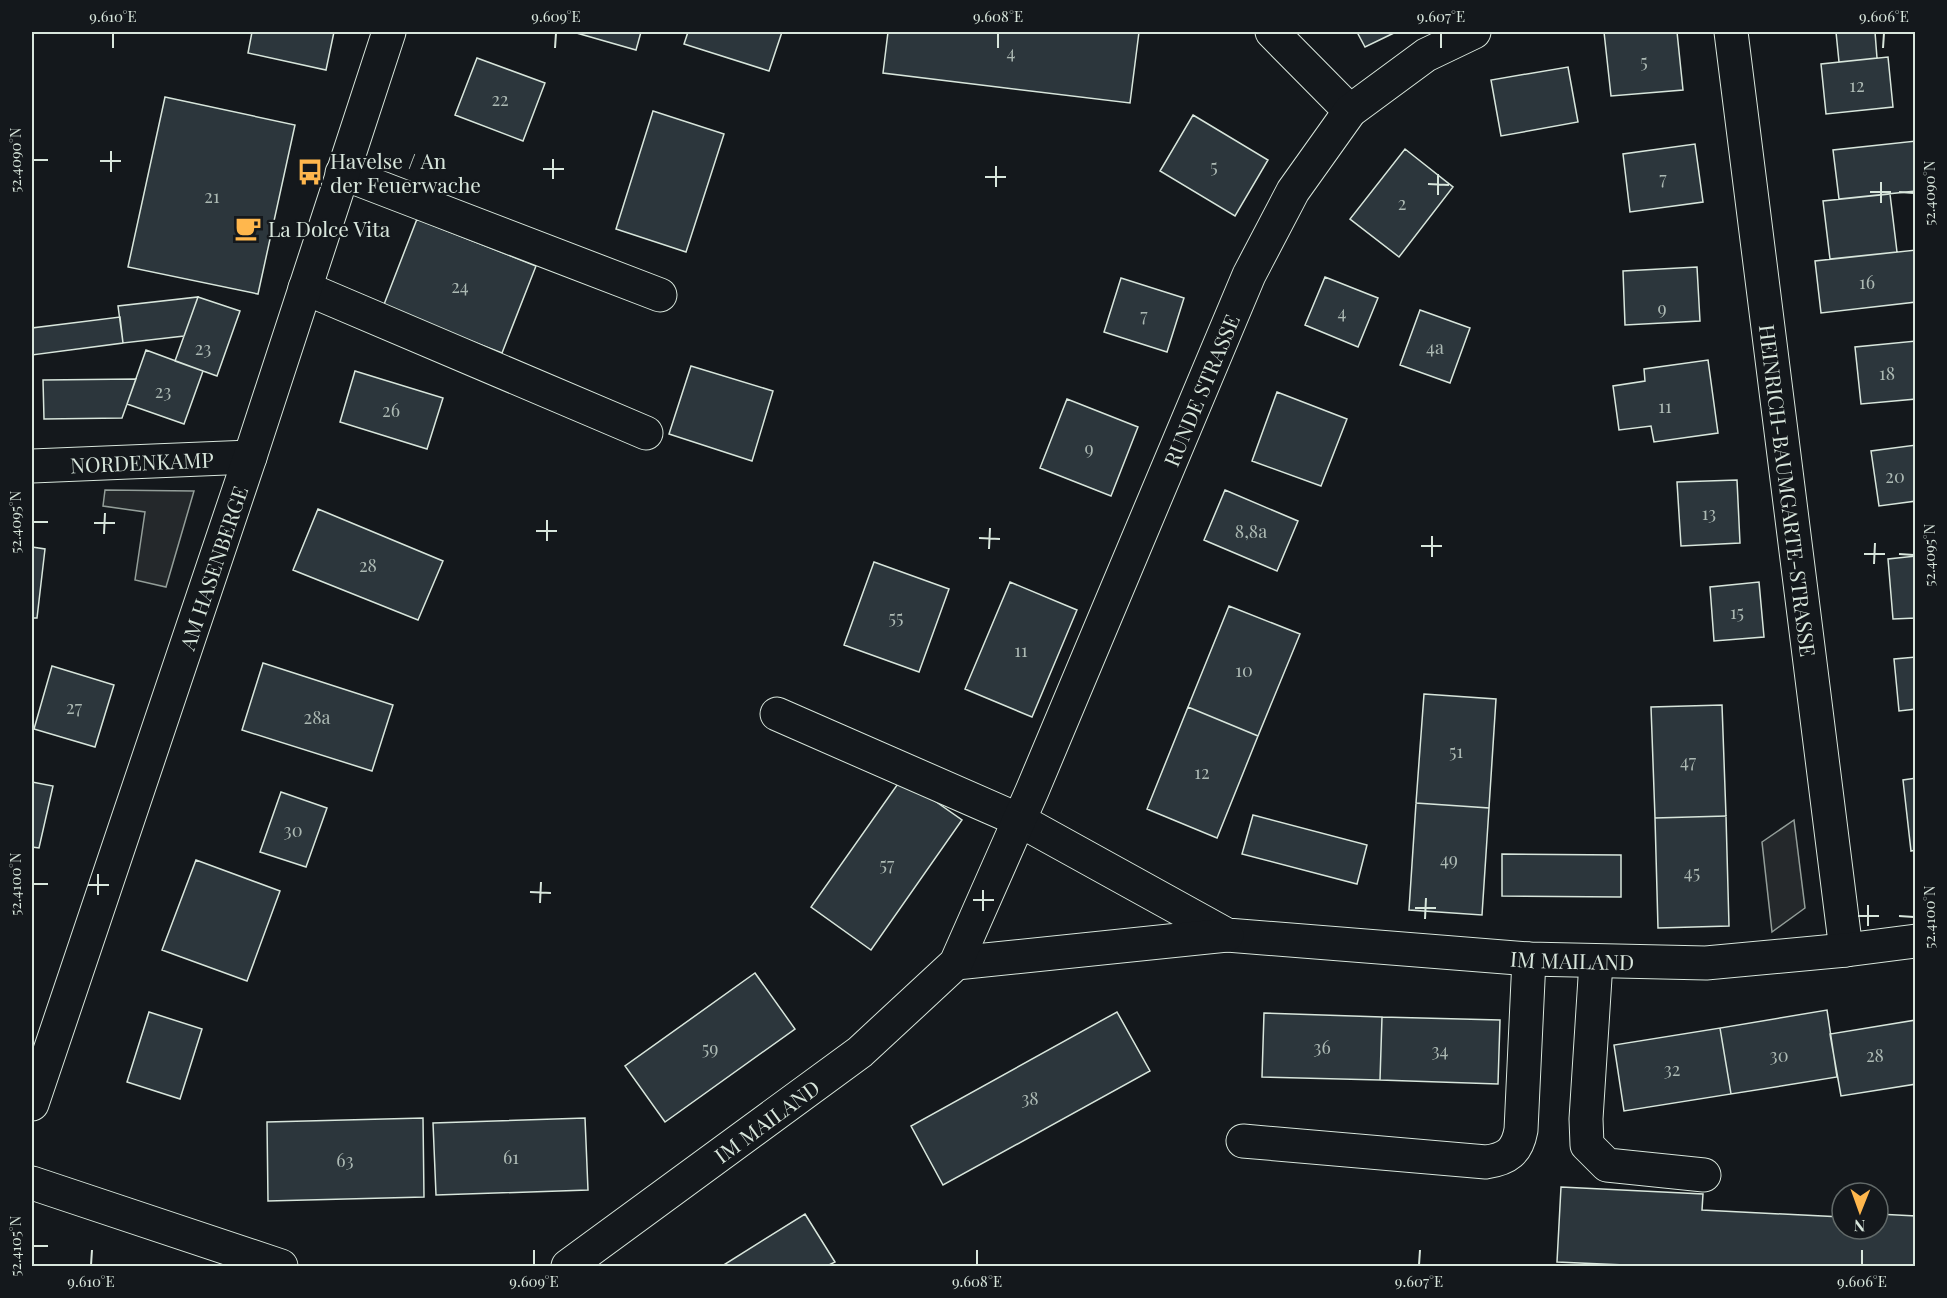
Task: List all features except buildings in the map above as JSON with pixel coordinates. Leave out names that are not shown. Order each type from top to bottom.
[{"type":"street","name":"AM HASENBERGE","points":[[32,1104],[250,457],[389,32]]},
{"type":"street","points":[[1272,32],[1350,111]]},
{"type":"street","name":"RUNDE STRASSE","points":[[1019,820],[1250,274],[1293,191],[1350,111],[1425,55],[1474,32]]},
{"type":"street","name":"HEINRICH-BAUMGARTE-STRASSE","points":[[1731,32],[1846,950]]},
{"type":"street","points":[[342,173],[660,295]]},
{"type":"street","points":[[305,288],[646,433]]},
{"type":"street","name":"NORDENKAMP","points":[[32,466],[250,457]]},
{"type":"street","points":[[777,714],[1019,820]]},
{"type":"street","name":"IM MAILAND","points":[[568,1266],[860,1052],[956,963],[1019,820],[1227,935]]},
{"type":"street","name":"IM MAILAND","points":[[956,963],[1227,935],[1529,959],[1706,963],[1916,941]]},
{"type":"street","points":[[1243,1141],[1486,1162],[1510,1155],[1518,1145],[1521,1130],[1529,959]]},
{"type":"street","points":[[1596,962],[1586,1119],[1587,1145],[1607,1165],[1704,1175]]},
{"type":"street","points":[[32,1183],[281,1266]]},
{"type":"shaded area","points":[[105,490],[194,491],[166,587],[135,580],[145,512],[103,506]]},
{"type":"shaded area","points":[[1794,820],[1805,908],[1772,932],[1762,842]]},
{"type":"place","name":"Havelse / An der Feuerwache","points":[[310,172]]},
{"type":"place","name":"La Dolce Vita","points":[[248,228]]}]
